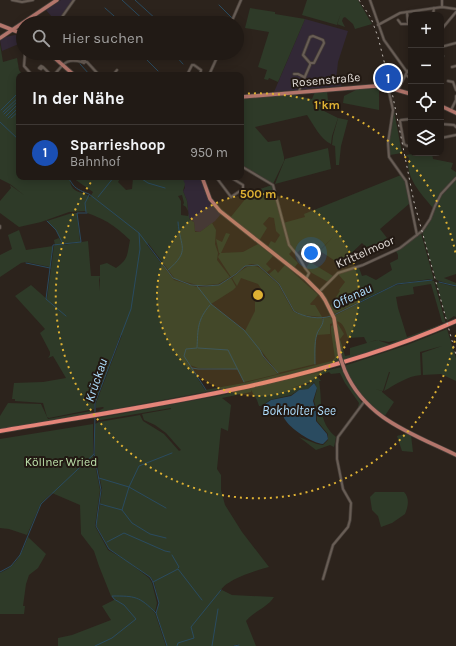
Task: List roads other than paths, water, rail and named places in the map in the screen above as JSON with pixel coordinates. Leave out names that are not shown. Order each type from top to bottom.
[{"type":"highway","points":[[0,432],[223,394],[308,374],[413,342],[456,323]]},
{"type":"main road","points":[[32,16],[57,0]]},
{"type":"main road","points":[[0,25],[16,31]]},
{"type":"main road","points":[[0,25],[3,30],[2,37]]},
{"type":"main road","points":[[2,37],[16,27]]},
{"type":"main road","points":[[2,37],[16,34]]},
{"type":"main road","points":[[57,60],[71,72]]},
{"type":"main road","name":"Rosenstraße","points":[[244,97],[361,86],[388,88],[408,93]]},
{"type":"main road","points":[[444,107],[456,112]]},
{"type":"main road","points":[[203,180],[210,199],[220,211],[306,279],[325,300],[333,316],[340,357],[345,371],[351,384],[364,402],[383,418],[393,424],[456,454]]},
{"type":"street","points":[[12,0],[22,2],[34,0]]},
{"type":"street","points":[[63,16],[74,0]]},
{"type":"street","points":[[234,16],[241,0]]},
{"type":"street","points":[[370,0],[384,40],[407,72],[398,90]]},
{"type":"street","points":[[442,0],[442,7]]},
{"type":"street","points":[[378,25],[397,14],[407,12],[442,7],[456,10],[444,26]]},
{"type":"street","points":[[433,12],[434,8]]},
{"type":"street","points":[[407,12],[408,16]]},
{"type":"street","points":[[398,20],[403,25],[408,24]]},
{"type":"street","points":[[299,92],[310,63],[314,63],[324,43],[323,40],[313,36],[310,37],[303,55],[310,63]]},
{"type":"street","points":[[444,46],[456,43]]},
{"type":"street","points":[[24,60],[24,66],[29,72]]},
{"type":"street","points":[[56,72],[70,60],[87,62],[96,72]]},
{"type":"street","points":[[210,72],[216,60]]},
{"type":"street","points":[[189,72],[194,65],[201,70],[201,72]]},
{"type":"street","points":[[452,67],[456,66]]},
{"type":"street","points":[[43,67],[49,72]]},
{"type":"street","points":[[294,74],[304,77]]},
{"type":"street","points":[[448,81],[453,82],[456,90]]},
{"type":"street","points":[[388,88],[393,110],[388,143],[390,159],[406,181],[416,235]]},
{"type":"street","points":[[451,110],[456,100],[456,96]]},
{"type":"street","points":[[408,119],[401,120],[400,122],[404,144],[405,146],[408,146]]},
{"type":"street","points":[[444,124],[454,125],[456,127]]},
{"type":"street","points":[[444,137],[456,135]]},
{"type":"street","points":[[244,168],[273,185],[288,245],[299,257],[309,273],[306,279]]},
{"type":"street","name":"Krittelmoor","points":[[319,292],[338,273],[363,265],[400,248],[416,235],[426,226],[441,194],[456,178]]},
{"type":"street","points":[[218,180],[231,197],[243,189],[243,185],[235,180]]},
{"type":"street","points":[[323,579],[333,545],[348,527],[350,520],[351,503],[343,489],[336,444],[338,438],[364,402]]},
{"type":"water","name":"Bokholter See","points":[[314,383],[317,388],[313,401],[316,411],[316,421],[327,434],[328,439],[323,444],[307,438],[291,427],[284,418],[283,406],[275,406],[264,409],[265,404],[271,400],[291,396],[299,390],[308,389]]},
{"type":"waterway","points":[[122,0],[139,16]]},
{"type":"waterway","points":[[135,0],[153,16]]},
{"type":"waterway","points":[[219,5],[230,16]]},
{"type":"waterway","points":[[105,8],[114,16]]},
{"type":"waterway","points":[[147,60],[158,71]]},
{"type":"waterway","points":[[179,60],[183,64]]},
{"type":"waterway","points":[[80,64],[87,72]]},
{"type":"waterway","points":[[1,110],[16,95]]},
{"type":"waterway","points":[[3,112],[16,100]]},
{"type":"waterway","points":[[4,114],[16,103]]},
{"type":"waterway","points":[[6,116],[16,106]]},
{"type":"waterway","points":[[8,118],[16,110]]},
{"type":"waterway","points":[[11,118],[16,114]]},
{"type":"waterway","name":"Krückau","points":[[0,122],[16,137]]},
{"type":"waterway","name":"Krückau","points":[[70,180],[76,188],[89,194],[139,233],[140,249],[131,309],[95,403],[95,414]]},
{"type":"waterway","points":[[98,197],[112,180]]},
{"type":"waterway","points":[[144,180],[148,183],[165,188]]},
{"type":"waterway","points":[[86,212],[85,203],[89,195]]},
{"type":"waterway","points":[[66,316],[46,299],[53,245],[81,242],[77,213],[87,213]]},
{"type":"waterway","points":[[47,221],[56,230],[63,244]]},
{"type":"waterway","points":[[168,270],[180,258],[182,253],[182,243],[178,222]]},
{"type":"waterway","name":"Offenau","points":[[139,233],[173,278],[191,285],[219,285],[245,266],[258,265],[279,284],[294,311],[302,315],[312,317],[322,318],[331,316]]},
{"type":"waterway","points":[[26,263],[50,268]]},
{"type":"waterway","name":"Offenau","points":[[334,315],[397,284],[432,280]]},
{"type":"waterway","name":"Offenau","points":[[439,282],[456,286]]},
{"type":"waterway","points":[[197,286],[211,304],[244,330],[263,356],[278,373]]},
{"type":"waterway","points":[[206,390],[184,356],[186,349],[197,348],[200,320],[210,305]]},
{"type":"waterway","points":[[315,364],[316,338],[323,323],[323,319]]},
{"type":"waterway","points":[[198,348],[228,350],[244,382]]},
{"type":"waterway","points":[[192,368],[237,369]]},
{"type":"waterway","name":"Krückau","points":[[95,417],[94,454],[101,490],[96,526],[109,549],[150,577],[153,582],[159,603],[156,613],[167,646]]},
{"type":"waterway","points":[[166,538],[150,534],[132,523],[122,510],[129,487],[139,466],[172,453]]},
{"type":"waterway","points":[[0,572],[11,566],[20,555],[41,504],[94,454]]},
{"type":"waterway","points":[[99,478],[129,487],[166,508]]},
{"type":"waterway","points":[[100,504],[122,510]]},
{"type":"waterway","points":[[107,542],[124,533],[170,552]]},
{"type":"waterway","points":[[172,555],[179,567],[178,568]]},
{"type":"waterway","points":[[153,582],[178,569],[202,600]]},
{"type":"waterway","points":[[177,646],[178,643],[194,638],[191,627],[221,590]]},
{"type":"waterway","points":[[95,646],[112,638],[136,619],[124,605],[112,596],[136,598],[141,600],[156,613]]},
{"type":"waterway","points":[[212,646],[218,609]]},
{"type":"waterway","points":[[234,646],[239,645]]},
{"type":"railway","points":[[359,0],[371,18],[378,37],[393,97],[414,202],[456,355]]},
{"type":"place","name":"Sparrieshoop","points":[[388,78]]},
{"type":"park label","name":"Köllner Wried","points":[[61,462]]}]
